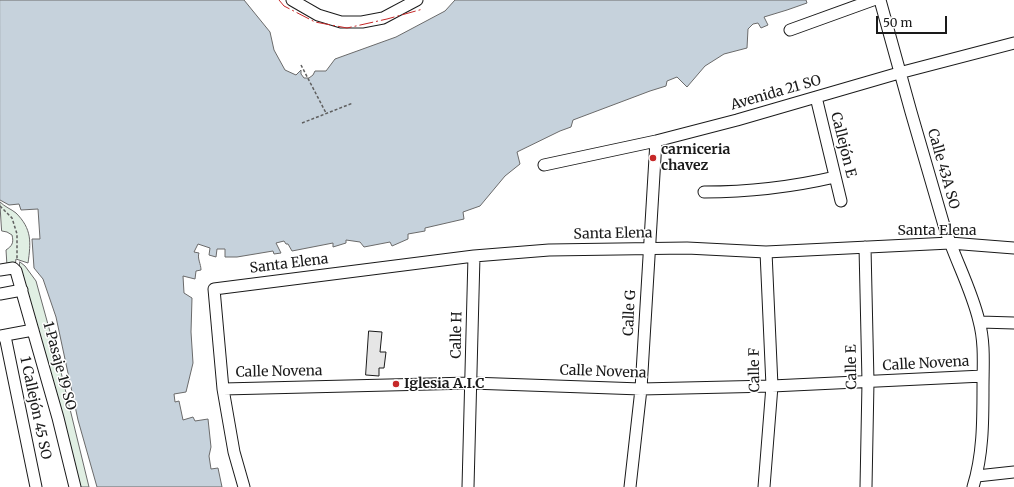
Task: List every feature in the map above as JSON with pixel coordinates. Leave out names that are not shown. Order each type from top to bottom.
[{"type":"street","points":[[292,0],[318,15],[341,22],[362,22],[383,18],[417,0]]},
{"type":"street","points":[[790,30],[873,0]]},
{"type":"street","name":"Calle 43A SO","points":[[880,0],[950,243],[970,290],[980,322],[983,349],[982,429],[977,476],[973,487]]},
{"type":"street","name":"Avenida 21 SO","points":[[544,165],[656,141],[737,120],[900,73],[1014,43]]},
{"type":"street","name":"Callejón E","points":[[816,97],[841,201]]},
{"type":"street","name":"Calle G","points":[[630,487],[641,389],[656,141]]},
{"type":"street","points":[[704,192],[750,191],[791,186],[835,177]]},
{"type":"street","name":"Santa Elena","points":[[223,389],[214,288],[474,256],[549,250],[687,248],[766,252],[950,243],[1014,248]]},
{"type":"street","name":"Calle E","points":[[865,247],[868,382],[866,487]]},
{"type":"street","name":"Calle F","points":[[764,487],[772,386],[766,252]]},
{"type":"street","name":"Calle H","points":[[468,487],[474,256]]},
{"type":"street","points":[[0,270],[12,268],[16,271]]},
{"type":"street","name":"1 Pasaje 19 SO","points":[[16,271],[34,330],[75,487]]},
{"type":"street","points":[[0,294],[22,290]]},
{"type":"street","points":[[980,322],[1014,323]]},
{"type":"street","points":[[2,336],[34,330]]},
{"type":"street","name":"1 Callejón 45 SO","points":[[2,336],[36,487]]},
{"type":"street","name":"Calle Novena","points":[[223,389],[471,383],[641,389],[772,386],[983,376]]},
{"type":"street","points":[[223,389],[234,452],[244,487]]},
{"type":"street","points":[[977,476],[1014,472]]},
{"type":"path","points":[[301,65],[326,114]]},
{"type":"path","points":[[302,123],[353,103]]},
{"type":"path","points":[[0,206],[12,218],[17,234],[18,254],[16,271]]},
{"type":"green space","points":[[0,202],[16,213],[28,230],[30,249],[28,263],[16,259],[15,266],[7,266],[6,250],[12,244],[13,238],[12,235],[2,231]]},
{"type":"green space","points":[[20,262],[25,266],[36,281],[60,368],[89,487],[77,487],[19,272]]},
{"type":"shaded area","points":[[0,0],[244,0],[270,32],[274,50],[285,70],[296,75],[301,70],[301,74],[304,78],[309,78],[315,71],[326,71],[335,59],[396,37],[445,11],[455,0],[806,0],[807,3],[764,17],[768,25],[761,28],[758,23],[753,24],[748,29],[747,48],[724,54],[705,66],[687,87],[677,77],[667,81],[666,86],[573,120],[571,127],[517,152],[520,164],[505,176],[480,206],[463,212],[464,219],[425,228],[425,231],[408,234],[408,239],[392,246],[390,242],[364,247],[360,242],[346,240],[346,243],[333,247],[333,243],[292,251],[288,244],[284,241],[276,243],[281,253],[274,254],[273,251],[237,257],[225,257],[225,249],[217,249],[216,257],[209,255],[210,248],[198,244],[194,252],[199,253],[198,257],[201,270],[196,271],[195,279],[183,276],[184,293],[192,298],[191,332],[193,363],[186,392],[174,394],[175,402],[179,401],[183,420],[193,417],[195,421],[208,419],[211,447],[209,456],[211,469],[218,468],[222,487],[97,487],[78,420],[56,317],[43,279],[34,268],[32,239],[40,239],[38,209],[21,210],[19,204],[9,205],[0,200]]},
{"type":"building","points":[[369,331],[382,332],[380,352],[386,352],[384,368],[379,368],[379,376],[366,375]]},
{"type":"power","points":[[279,0],[284,6],[315,22],[347,28],[423,9]]},
{"type":"place","name":"carniceria chavez","points":[[653,158]]},
{"type":"place","name":"Iglesia A.I.C","points":[[396,384]]}]
